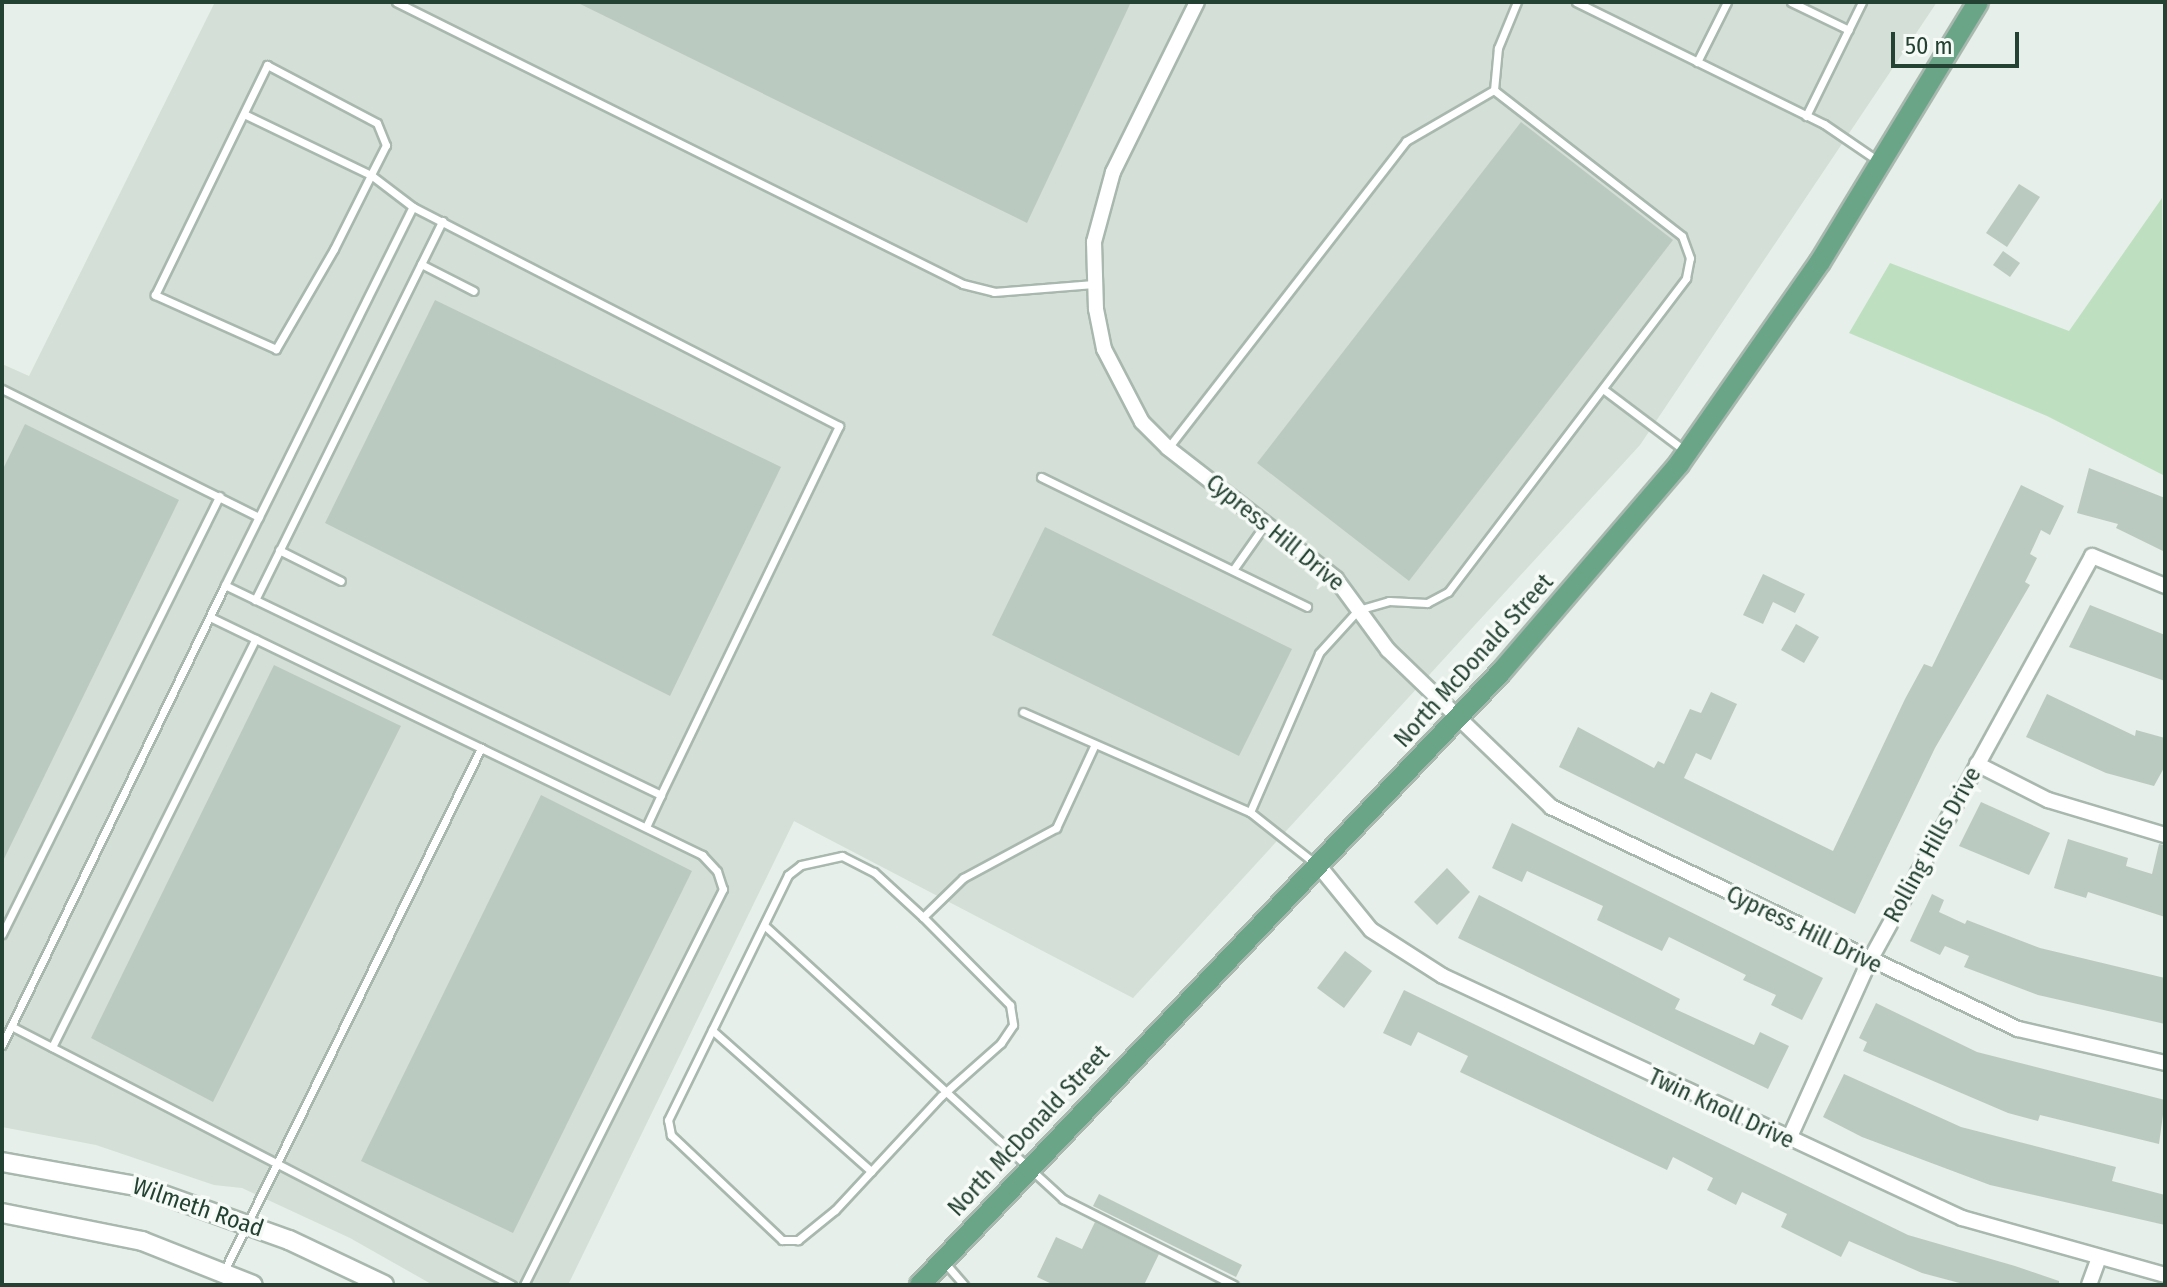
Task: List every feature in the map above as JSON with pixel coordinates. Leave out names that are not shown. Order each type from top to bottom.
[{"type":"main road","name":"North McDonald Street","points":[[920,1285],[1028,1167],[1319,866],[1545,624],[1687,453],[1762,351],[1978,2]]},
{"type":"main road","name":"Wilmeth Road","points":[[2,1162],[141,1187],[246,1223],[384,1285]]},
{"type":"main road","name":"Wilmeth Road","points":[[2,1213],[142,1241],[253,1285]]},
{"type":"street","name":"Cypress Hill Drive","points":[[1197,2],[1107,187],[1094,242],[1094,284],[1111,369],[1142,422],[1168,448],[1267,522],[1336,579],[1388,650],[1551,807],[1869,962],[2018,1029],[2165,1063]]},
{"type":"street","name":"Rolling Hills Drive","points":[[1788,1141],[1869,962],[2092,556],[2165,586]]},
{"type":"street","points":[[1977,764],[2048,800],[2165,835]]},
{"type":"street","name":"Twin Knoll Drive","points":[[1319,866],[1371,930],[1443,976],[1788,1141],[1962,1218],[2098,1260],[2165,1275]]},
{"type":"street","points":[[2089,1285],[2098,1260]]},
{"type":"lane","points":[[396,2],[963,284],[994,292],[1094,284]]},
{"type":"lane","points":[[1494,90],[1498,48],[1517,2]]},
{"type":"lane","points":[[1576,2],[1806,116],[1880,162]]},
{"type":"lane","points":[[1697,62],[1727,2]]},
{"type":"lane","points":[[1791,2],[1849,30]]},
{"type":"lane","points":[[1806,116],[1862,2]]},
{"type":"lane","points":[[267,65],[377,123],[386,145],[371,175],[276,349],[155,295],[267,65]]},
{"type":"lane","points":[[1250,812],[1319,653],[1358,610],[1389,601],[1427,603],[1448,592],[1686,278],[1690,258],[1682,236],[1494,90]]},
{"type":"lane","points":[[1168,448],[1406,141],[1494,90]]},
{"type":"lane","points":[[244,114],[371,175],[413,207],[839,426],[646,827]]},
{"type":"lane","points":[[2,1045],[413,207]]},
{"type":"lane","points":[[255,600],[442,221]]},
{"type":"lane","points":[[421,264],[474,291]]},
{"type":"lane","points":[[2,389],[259,517]]},
{"type":"lane","points":[[1603,389],[1687,453]]},
{"type":"lane","points":[[1041,477],[1307,607]]},
{"type":"lane","points":[[2,934],[219,496]]},
{"type":"lane","points":[[1233,570],[1267,522]]},
{"type":"lane","points":[[279,550],[341,581]]},
{"type":"lane","points":[[225,585],[661,795]]},
{"type":"lane","points":[[210,617],[702,855],[717,871],[723,889],[524,1285]]},
{"type":"lane","points":[[52,1047],[255,639]]},
{"type":"lane","points":[[1023,712],[1094,746],[1250,812],[1319,866]]},
{"type":"lane","points":[[923,917],[963,878],[1056,828],[1094,746]]},
{"type":"lane","points":[[224,1271],[481,748]]},
{"type":"lane","points":[[842,856],[874,872],[923,917],[1010,1005],[1013,1025],[1001,1043],[946,1092],[871,1171],[798,1240],[782,1240],[671,1135],[668,1120],[788,875],[801,865],[842,856]]},
{"type":"lane","points":[[764,925],[1063,1199],[1234,1285]]},
{"type":"lane","points":[[11,1026],[512,1285]]},
{"type":"lane","points":[[712,1030],[871,1171]]},
{"type":"lane","points":[[943,1261],[964,1285]]},
{"type":"shaded area","points":[[215,2],[1937,2],[1640,445],[1133,998],[794,821],[568,1285],[433,1285],[350,1238],[242,1188],[214,1185],[96,1145],[2,1127],[2,364],[29,376]]},
{"type":"green space","points":[[2162,198],[2165,476],[2047,416],[1849,333],[1890,263],[2069,331]]},
{"type":"building","points":[[576,2],[1131,2],[1027,223]]},
{"type":"building","points":[[1521,122],[1673,240],[1409,581],[1257,463]]},
{"type":"building","points":[[2019,184],[2040,197],[2007,247],[1986,233]]},
{"type":"building","points":[[2003,251],[2020,263],[2010,277],[1993,265]]},
{"type":"building","points":[[435,300],[781,467],[670,696],[325,523]]},
{"type":"building","points":[[25,424],[179,500],[2,863],[2,471]]},
{"type":"building","points":[[2089,468],[2165,498],[2165,552],[2116,528],[2118,524],[2077,513]]},
{"type":"building","points":[[2021,485],[2064,506],[2050,535],[2041,530],[2030,554],[2037,558],[2025,582],[2030,585],[1935,748],[1855,914],[1559,767],[1578,727],[1654,768],[1658,761],[1664,764],[1690,709],[1701,713],[1711,692],[1737,704],[1711,760],[1696,753],[1684,778],[1833,851],[1905,699],[1924,664],[1932,667]]},
{"type":"building","points":[[1045,527],[1292,649],[1239,756],[992,635]]},
{"type":"building","points":[[1763,574],[1805,594],[1795,613],[1773,602],[1763,624],[1743,615]]},
{"type":"building","points":[[2090,605],[2165,635],[2165,681],[2069,647]]},
{"type":"building","points":[[1796,624],[1819,637],[1804,663],[1781,650]]},
{"type":"building","points":[[274,665],[401,726],[213,1102],[91,1038]]},
{"type":"building","points":[[2047,694],[2135,736],[2136,730],[2165,738],[2165,766],[2154,786],[2106,773],[2026,737]]},
{"type":"building","points":[[541,795],[692,871],[513,1233],[361,1161]]},
{"type":"building","points":[[1981,802],[2050,833],[2029,875],[1959,846]]},
{"type":"building","points":[[1512,823],[1823,978],[1802,1020],[1771,1005],[1776,995],[1743,980],[1746,975],[1669,937],[1662,951],[1597,920],[1603,906],[1527,871],[1522,882],[1492,868]]},
{"type":"building","points":[[2068,839],[2128,858],[2126,866],[2152,874],[2159,844],[2165,845],[2165,917],[2088,892],[2086,898],[2054,888]]},
{"type":"building","points":[[1447,868],[1470,892],[1437,925],[1414,902]]},
{"type":"building","points":[[1932,894],[1944,900],[1939,912],[1965,924],[1967,920],[2040,948],[2165,978],[2165,1024],[2038,995],[1964,967],[1969,956],[1945,946],[1940,955],[1910,941]]},
{"type":"building","points":[[1479,895],[1680,999],[1675,1009],[1754,1045],[1760,1032],[1789,1046],[1768,1089],[1458,938]]},
{"type":"building","points":[[1345,951],[1372,971],[1344,1008],[1317,988]]},
{"type":"building","points":[[1404,990],[1908,1235],[2015,1266],[2059,1281],[2059,1285],[1967,1285],[1922,1273],[1849,1241],[1841,1257],[1781,1227],[1787,1214],[1742,1192],[1736,1205],[1707,1190],[1713,1178],[1673,1157],[1667,1170],[1460,1072],[1468,1056],[1418,1032],[1411,1046],[1383,1033]]},
{"type":"building","points":[[1876,1003],[1977,1052],[2165,1100],[2159,1144],[2040,1115],[2038,1121],[2008,1113],[1863,1051],[1867,1042],[1859,1038]]},
{"type":"building","points":[[1844,1074],[1961,1127],[2116,1167],[2112,1181],[2165,1195],[2165,1225],[1990,1185],[1862,1137],[1823,1117]]},
{"type":"building","points":[[1099,1194],[1242,1265],[1236,1277],[1093,1206]]},
{"type":"building","points":[[1095,1222],[1159,1254],[1144,1285],[1054,1285],[1037,1277],[1056,1237],[1082,1249]]}]
